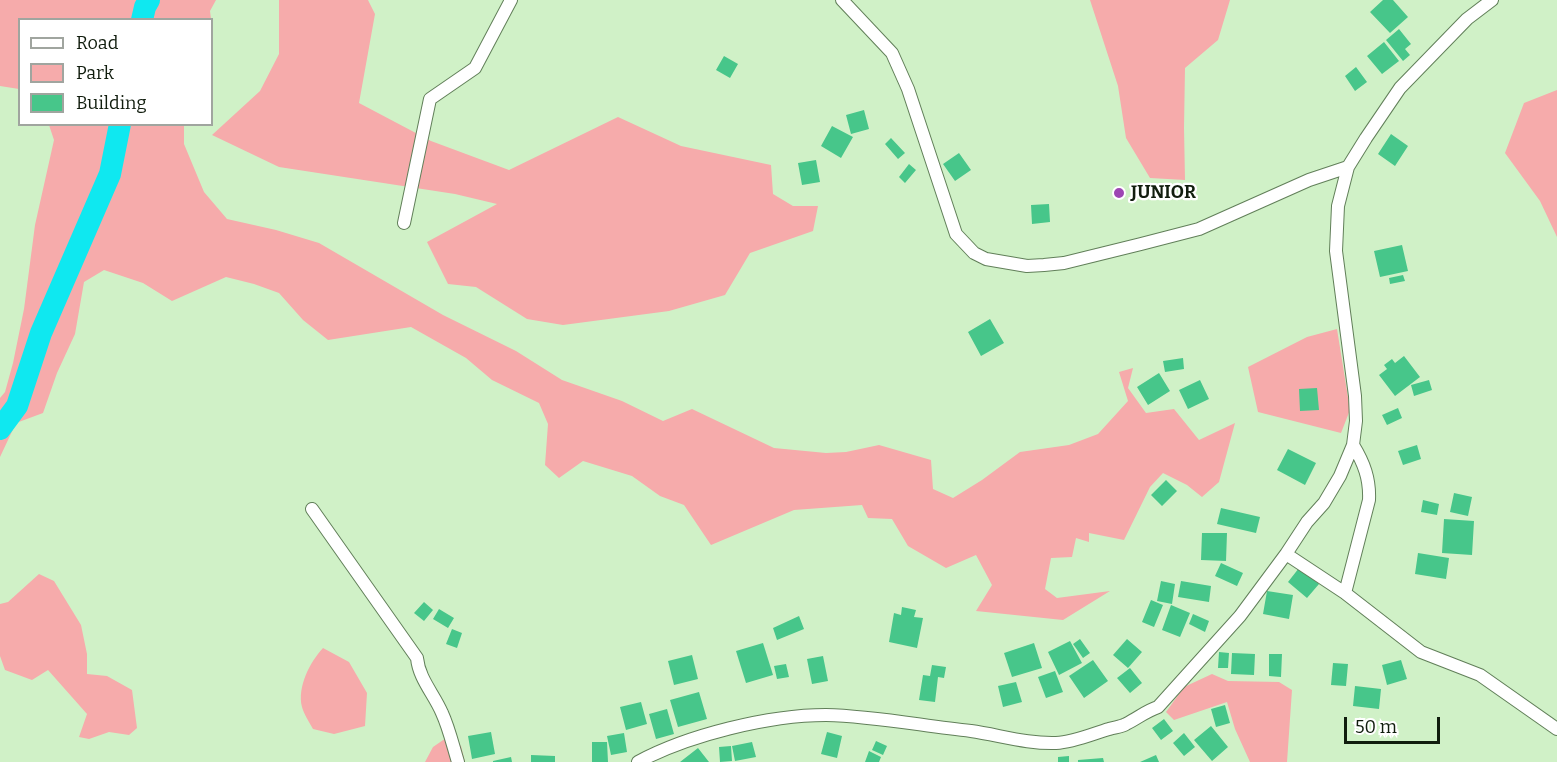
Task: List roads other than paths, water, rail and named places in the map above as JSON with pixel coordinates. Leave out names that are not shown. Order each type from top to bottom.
[{"type":"street","points":[[404,223],[430,99],[475,68],[511,0]]},
{"type":"street","points":[[842,0],[892,53],[908,89],[956,234],[974,253],[986,259],[1027,266],[1044,265],[1064,263],[1141,244],[1199,229],[1299,184],[1348,166]]},
{"type":"street","points":[[638,762],[667,748],[707,735],[762,722],[807,716],[847,716],[1057,743],[1124,725],[1146,711],[1158,707],[1240,616],[1334,488],[1353,445],[1356,421],[1355,396],[1336,251],[1338,206],[1348,166],[1400,88],[1467,19],[1492,0]]},
{"type":"street","points":[[1345,593],[1364,524],[1370,487],[1362,461],[1353,445]]},
{"type":"street","points":[[312,509],[417,658],[418,669],[441,710],[458,762]]},
{"type":"street","points":[[1286,554],[1345,593],[1421,652],[1480,675],[1557,729]]},
{"type":"waterway","points":[[142,18],[149,0]]},
{"type":"waterway","points":[[0,429],[17,406],[41,333],[110,174],[120,126]]},
{"type":"place","name":"JUNIOR","points":[[1119,193]]}]
